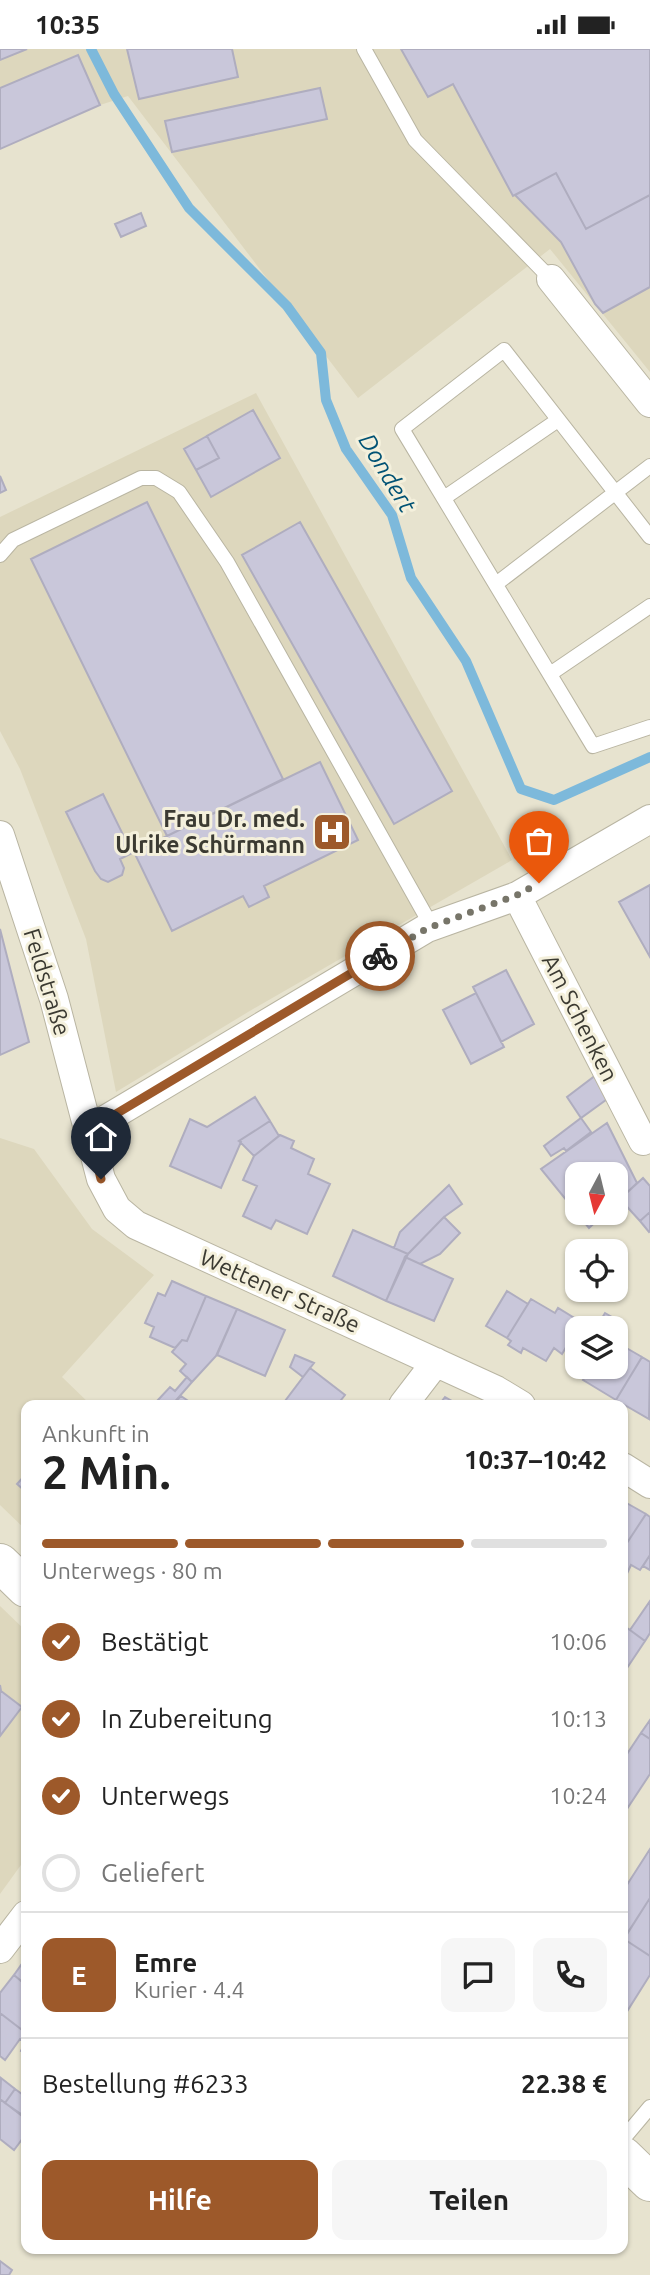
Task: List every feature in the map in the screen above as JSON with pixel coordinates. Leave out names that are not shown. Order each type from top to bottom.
[{"type":"main road","points":[[0,1563],[21,1583]]},
{"type":"main road","points":[[628,2161],[650,2182]]},
{"type":"street","points":[[551,279],[650,403]]},
{"type":"street","points":[[89,1130],[432,927],[517,895],[650,819]]},
{"type":"street","name":"Feldstraße","points":[[0,835],[54,999],[89,1130]]},
{"type":"street","name":"Am Schenken","points":[[517,895],[643,1141]]},
{"type":"street","name":"Wettener Straße","points":[[89,1130],[101,1179],[117,1209],[136,1225],[436,1362],[511,1400]]},
{"type":"street","points":[[407,1400],[436,1362]]},
{"type":"street","points":[[628,1470],[650,1484]]},
{"type":"street","points":[[0,1949],[21,1922]]},
{"type":"lane","points":[[364,49],[415,140],[551,279]]},
{"type":"lane","points":[[650,537],[504,350],[402,429],[593,746],[650,727]]},
{"type":"lane","points":[[444,498],[558,420]]},
{"type":"lane","points":[[496,584],[650,466]]},
{"type":"lane","points":[[0,555],[13,540],[141,478],[156,478],[179,492],[227,562],[297,681],[432,927]]},
{"type":"lane","points":[[550,674],[650,606]]},
{"type":"lane","points":[[628,2133],[650,2107]]},
{"type":"shaded area","points":[[0,49],[650,49],[650,372],[550,249],[358,398],[128,96],[100,105],[0,149]]},
{"type":"shaded area","points":[[256,393],[512,860],[253,1009],[116,1092],[86,939],[20,769],[0,731],[0,517]]},
{"type":"shaded area","points":[[0,1138],[34,1149],[92,1229],[154,1275],[62,1377],[86,1400],[21,1400],[21,1525],[0,1505]]},
{"type":"shaded area","points":[[0,1606],[21,1626],[21,1865],[0,1894]]},
{"type":"building","points":[[0,49],[27,49],[0,60]]},
{"type":"building","points":[[127,49],[232,49],[238,77],[139,99]]},
{"type":"building","points":[[401,49],[650,49],[650,195],[586,229],[556,173],[513,196],[453,84],[428,97]]},
{"type":"building","points":[[78,55],[100,105],[0,149],[0,88]]},
{"type":"building","points":[[320,88],[327,119],[172,152],[165,121]]},
{"type":"building","points":[[556,173],[586,229],[650,195],[650,287],[603,313],[595,304],[561,242],[515,195]]},
{"type":"building","points":[[141,213],[146,226],[121,237],[115,224]]},
{"type":"building","points":[[253,410],[280,458],[211,497],[196,470],[219,458],[207,436]]},
{"type":"building","points":[[207,436],[219,458],[196,470],[184,449]]},
{"type":"building","points":[[0,476],[6,490],[0,493]]},
{"type":"building","points":[[147,502],[283,779],[167,836],[31,559]]},
{"type":"building","points":[[300,522],[452,791],[394,824],[242,555]]},
{"type":"building","points":[[320,762],[358,840],[264,886],[269,897],[249,907],[243,896],[172,931],[134,852]]},
{"type":"building","points":[[103,794],[132,853],[120,859],[124,868],[122,875],[108,882],[101,879],[95,871],[66,812]]},
{"type":"building","points":[[650,885],[650,957],[619,902]]},
{"type":"building","points":[[0,929],[29,1042],[0,1055]]},
{"type":"building","points":[[506,970],[534,1024],[501,1042],[473,987]]},
{"type":"building","points":[[476,993],[504,1047],[471,1064],[443,1010]]},
{"type":"building","points":[[596,1075],[610,1097],[581,1118],[567,1097]]},
{"type":"building","points":[[255,1097],[270,1121],[239,1141],[241,1142],[221,1188],[170,1166],[190,1119],[207,1127]]},
{"type":"building","points":[[581,1118],[591,1132],[566,1151],[564,1148],[551,1156],[544,1146]]},
{"type":"building","points":[[270,1121],[279,1136],[254,1156],[239,1141]]},
{"type":"building","points":[[607,1123],[626,1162],[565,1162],[565,1198],[541,1169]]},
{"type":"building","points":[[280,1135],[294,1141],[291,1148],[314,1159],[308,1174],[330,1184],[307,1234],[276,1220],[271,1229],[243,1216],[257,1186],[243,1180],[254,1156]]},
{"type":"building","points":[[628,1165],[637,1183],[628,1192]]},
{"type":"building","points":[[643,1178],[650,1186],[650,1212],[640,1221],[628,1208],[628,1192]]},
{"type":"building","points":[[449,1185],[462,1204],[444,1217],[408,1254],[394,1248],[400,1232]]},
{"type":"building","points":[[650,1212],[650,1231],[649,1232],[640,1221]]},
{"type":"building","points":[[444,1217],[460,1233],[440,1254],[420,1264],[405,1257]]},
{"type":"building","points":[[353,1230],[408,1254],[386,1301],[333,1276]]},
{"type":"building","points":[[405,1257],[453,1279],[434,1321],[386,1301]]},
{"type":"building","points":[[172,1281],[206,1296],[187,1341],[182,1340],[175,1348],[150,1337],[154,1327],[145,1323],[158,1293],[165,1296]]},
{"type":"building","points":[[507,1291],[528,1304],[507,1338],[486,1326]]},
{"type":"building","points":[[206,1296],[237,1309],[216,1356],[192,1382],[180,1371],[186,1364],[172,1352],[182,1340],[187,1341]]},
{"type":"building","points":[[531,1299],[555,1313],[558,1308],[571,1316],[565,1316],[565,1349],[562,1354],[554,1348],[546,1361],[523,1348],[521,1353],[508,1345],[511,1341],[507,1338]]},
{"type":"building","points":[[237,1309],[285,1330],[265,1376],[217,1355]]},
{"type":"building","points":[[628,1349],[642,1357],[616,1400],[583,1380],[628,1379]]},
{"type":"building","points":[[295,1355],[314,1363],[303,1377],[290,1367]]},
{"type":"building","points":[[642,1357],[650,1362],[649,1419],[628,1407],[628,1400],[616,1400]]},
{"type":"building","points":[[310,1368],[345,1395],[341,1400],[286,1400]]},
{"type":"building","points":[[187,1377],[192,1382],[176,1400],[158,1400],[170,1387],[175,1391]]},
{"type":"building","points":[[628,1504],[646,1514],[628,1541]]},
{"type":"building","points":[[646,1514],[650,1517],[650,1555],[640,1570],[631,1565],[628,1571],[628,1541]]},
{"type":"building","points":[[650,1555],[650,1570],[643,1566]]},
{"type":"building","points":[[650,1601],[650,1633],[645,1641],[630,1630]]},
{"type":"building","points":[[628,1629],[645,1641],[628,1666]]},
{"type":"building","points":[[0,1685],[1,1691],[21,1708],[0,1736]]},
{"type":"building","points":[[650,1720],[650,1739],[641,1733]]},
{"type":"building","points":[[641,1733],[650,1739],[650,1774],[628,1807],[628,1752]]},
{"type":"building","points":[[650,1849],[650,1898],[628,1932],[628,1883]]},
{"type":"building","points":[[650,1898],[650,1956],[628,1942],[628,1933]]},
{"type":"building","points":[[628,1942],[650,1956],[650,1975],[628,2010]]},
{"type":"building","points":[[21,1965],[21,1981],[14,1975]]},
{"type":"building","points":[[14,1975],[21,1981],[21,2029],[0,2013],[0,1993]]},
{"type":"building","points":[[0,2013],[21,2029],[21,2040],[5,2060],[0,2056]]},
{"type":"building","points":[[1,2078],[15,2089],[5,2103],[0,2099]]},
{"type":"building","points":[[15,2089],[21,2093],[21,2114],[5,2103]]},
{"type":"building","points":[[0,2099],[21,2115],[21,2141],[14,2150],[0,2139]]},
{"type":"building","points":[[0,2261],[12,2270],[9,2275],[0,2275]]},
{"type":"waterway","name":"Dondert","points":[[91,49],[114,94],[189,208],[287,306],[321,353],[326,400],[346,449],[392,515],[411,578],[466,661],[521,789],[554,800],[650,757]]},
{"type":"way so far","points":[[380,956],[428,928],[517,895],[539,883]]},
{"type":"place","name":"Frau Dr. med. Ulrike Schürmann","points":[[332,832]]},
{"type":"route","points":[[101,1179],[89,1130],[380,956]]}]
